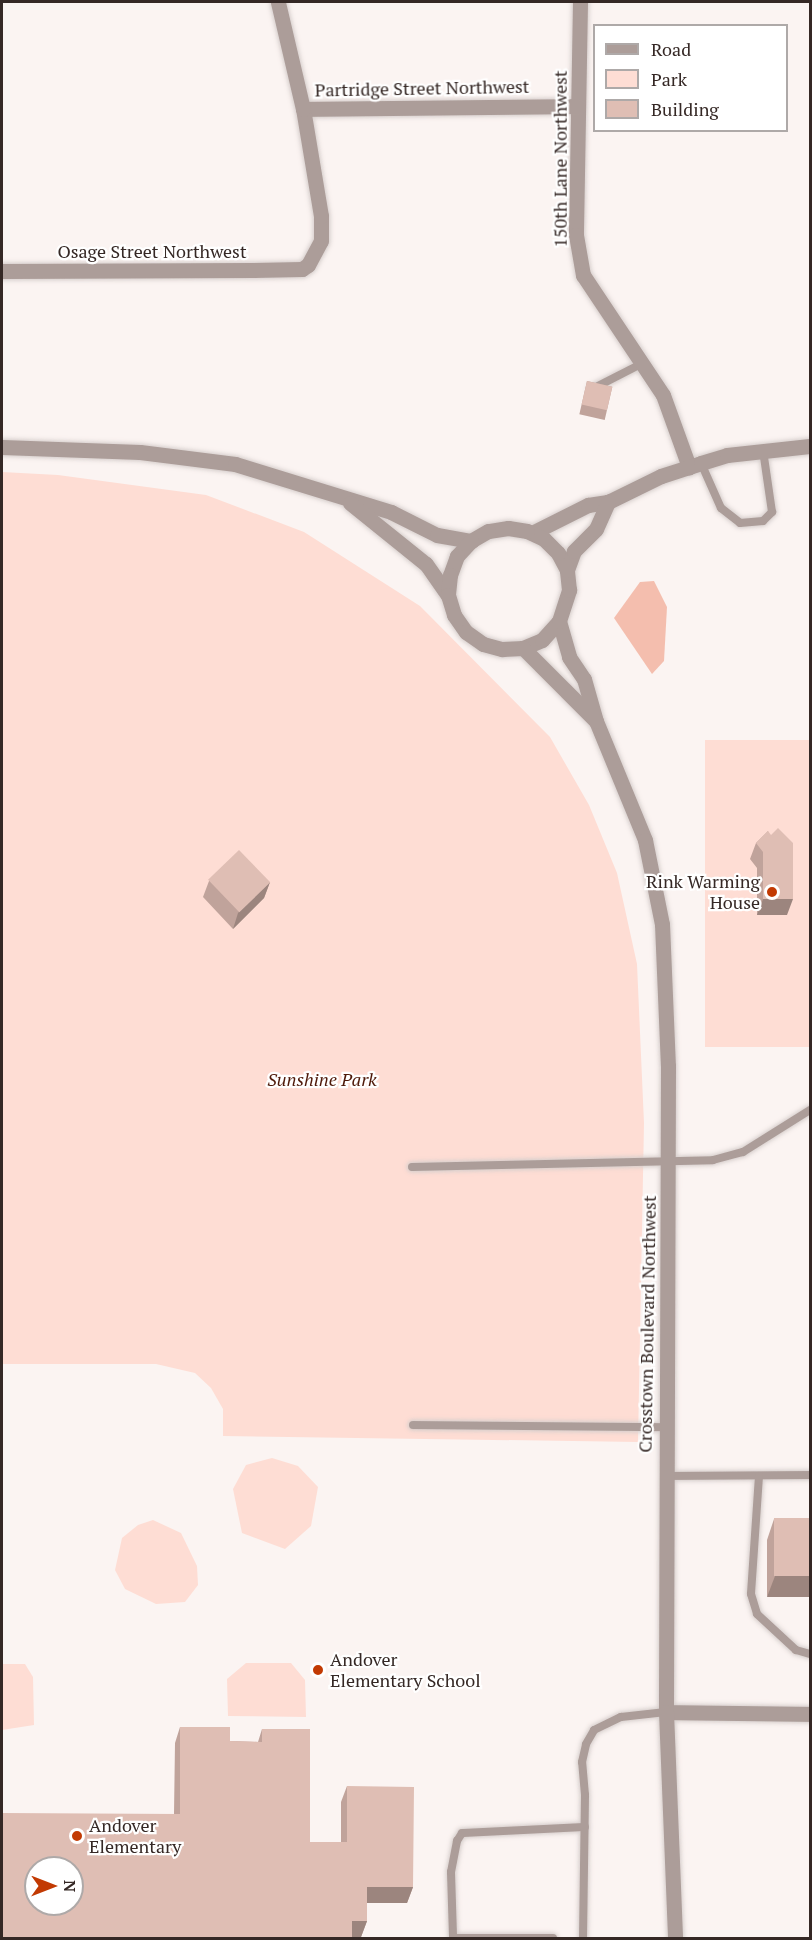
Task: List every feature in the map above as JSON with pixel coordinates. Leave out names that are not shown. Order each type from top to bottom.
[{"type":"street","points":[[278,2],[303,109]]},
{"type":"street","name":"150th Lane Northwest","points":[[580,2],[576,235],[583,275],[644,362],[669,408],[695,465]]},
{"type":"street","name":"Partridge Street Northwest","points":[[303,109],[578,106]]},
{"type":"street","name":"Osage Street Northwest","points":[[2,271],[302,269],[321,241],[321,216],[303,109]]},
{"type":"street","points":[[532,533],[588,505],[608,502],[695,465],[763,450],[810,446]]},
{"type":"street","points":[[2,447],[140,452],[206,459],[261,470],[348,501],[391,512],[437,535],[471,541]]},
{"type":"street","points":[[348,501],[426,564],[448,595],[454,615],[466,632],[483,644],[502,649],[523,648],[542,640],[559,621],[569,590],[567,570],[558,553],[532,533],[508,528],[488,531],[471,541],[458,556],[450,575],[448,595]]},
{"type":"street","points":[[567,570],[574,551],[596,529],[608,502]]},
{"type":"street","name":"Crosstown Boulevard Northwest","points":[[559,621],[569,657],[584,680],[596,721],[632,800],[656,885],[668,1011],[666,1712],[675,1938]]},
{"type":"street","name":"Crosstown Boulevard Northwest","points":[[523,648],[596,721]]},
{"type":"street","points":[[666,1712],[810,1714]]},
{"type":"lane","points":[[590,390],[644,362]]},
{"type":"lane","points":[[695,465],[721,508],[740,523],[763,521],[772,512],[763,450]]},
{"type":"lane","points":[[412,1167],[729,1157],[810,1110]]},
{"type":"lane","points":[[413,1425],[666,1426]]},
{"type":"lane","points":[[665,1476],[810,1475]]},
{"type":"lane","points":[[759,1476],[751,1594],[757,1614],[796,1650],[810,1654]]},
{"type":"lane","points":[[583,1938],[585,1827],[582,1762],[594,1730],[621,1717],[666,1712]]},
{"type":"lane","points":[[553,1938],[453,1937],[451,1872],[457,1841],[462,1833],[585,1827]]},
{"type":"green space","name":"Sunshine Park","points":[[2,472],[58,475],[206,495],[304,532],[420,606],[550,737],[589,805],[617,873],[637,964],[644,1123],[638,1442],[223,1436],[223,1409],[211,1388],[195,1373],[156,1364],[2,1364]]},
{"type":"green space","points":[[705,740],[810,740],[810,1047],[705,1047]]},
{"type":"green space","points":[[272,1458],[298,1466],[318,1487],[311,1526],[285,1549],[242,1533],[233,1489],[246,1465]]},
{"type":"green space","points":[[153,1520],[181,1533],[197,1566],[198,1585],[185,1602],[156,1604],[125,1589],[115,1570],[122,1538],[138,1525]]},
{"type":"green space","points":[[246,1663],[291,1663],[305,1680],[306,1717],[228,1716],[227,1679]]},
{"type":"green space","points":[[2,1664],[25,1664],[33,1677],[34,1725],[2,1730]]},
{"type":"shaded area","points":[[654,581],[667,607],[664,661],[652,674],[614,618],[640,582]]},
{"type":"building","points":[[587,381],[612,387],[607,410],[582,404]]},
{"type":"building","points":[[778,828],[793,843],[793,899],[763,899],[763,852],[756,843],[768,831],[771,835]]},
{"type":"building","points":[[239,850],[270,882],[239,912],[208,880]]},
{"type":"building","points":[[774,1518],[810,1518],[810,1576],[774,1576]]},
{"type":"building","name":"Andover Elementary","points":[[180,1727],[230,1727],[230,1741],[262,1742],[262,1729],[310,1729],[310,1842],[347,1842],[347,1786],[414,1787],[413,1887],[367,1887],[367,1921],[352,1921],[352,1938],[2,1938],[2,1813],[180,1814]]},
{"type":"place","name":"Rink Warming House","points":[[772,892]]},
{"type":"place","name":"Andover Elementary School","points":[[318,1670]]},
{"type":"place","name":"Andover Elementary","points":[[77,1836]]}]
